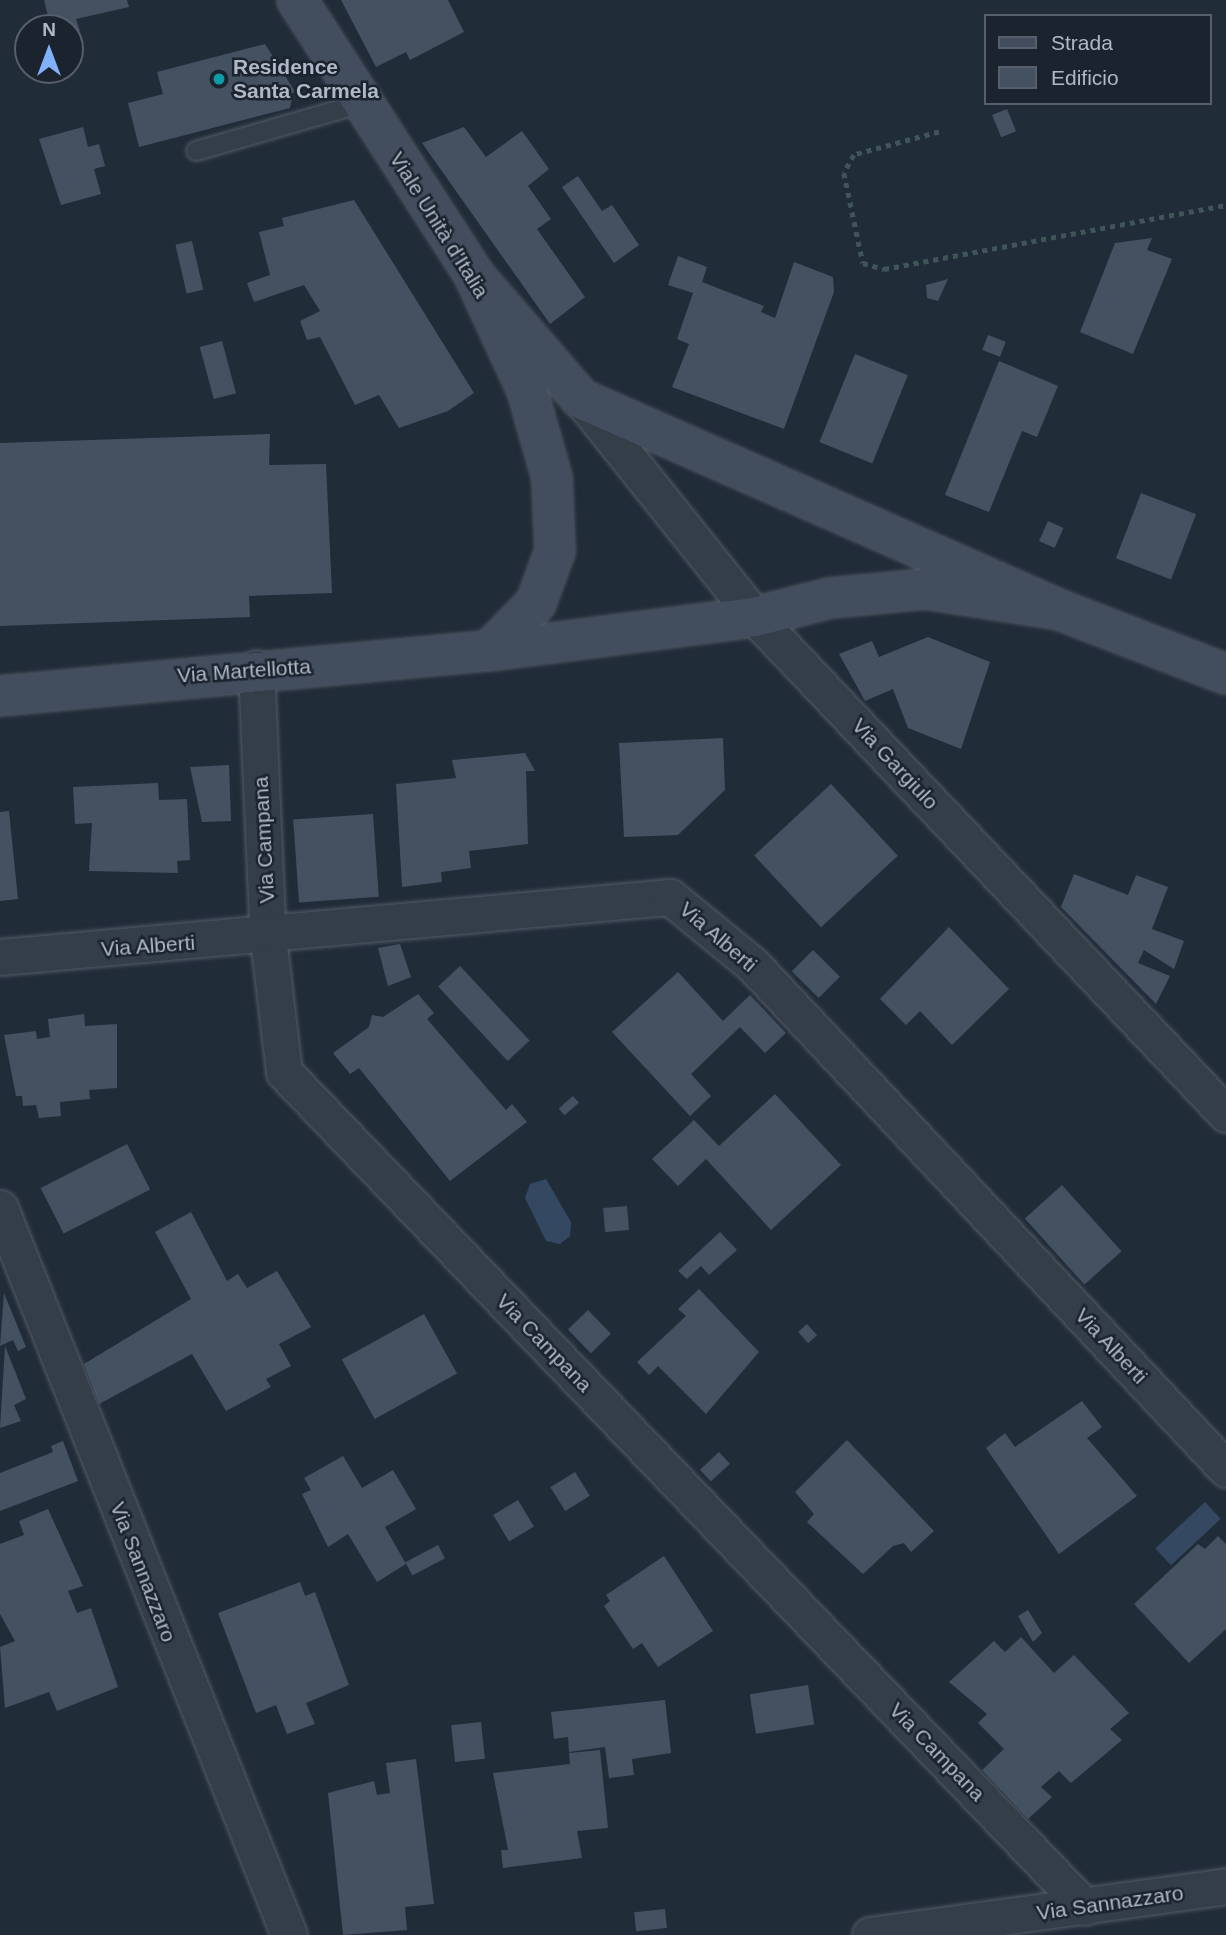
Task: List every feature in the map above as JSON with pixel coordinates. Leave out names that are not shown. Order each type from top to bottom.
[{"type":"street","name":"Viale Unità d'Italia","points":[[297,0],[474,275],[527,390],[552,478],[555,551],[536,603],[489,651]]},
{"type":"street","points":[[474,275],[581,399],[1060,610],[1226,674]]},
{"type":"street","name":"Via Gargiulo","points":[[581,399],[755,617],[1226,1114]]},
{"type":"street","name":"Via Martellotta","points":[[0,696],[256,668],[489,651],[755,617],[830,598],[925,589],[1060,610]]},
{"type":"street","name":"Via Campana","points":[[256,668],[268,937],[284,1072],[1085,1907]]},
{"type":"street","name":"Via Alberti","points":[[0,957],[268,937],[670,897],[752,964],[1226,1469]]},
{"type":"street","name":"Via Sannazzaro","points":[[0,1208],[289,1935]]},
{"type":"street","name":"Via Sannazzaro","points":[[870,1935],[1226,1886]]},
{"type":"lane","points":[[196,151],[362,103]]},
{"type":"path","points":[[939,132],[854,155],[844,173],[863,263],[884,269],[1226,205]]},
{"type":"water","points":[[546,1179],[571,1222],[570,1236],[560,1244],[546,1241],[525,1198],[530,1184]]},
{"type":"water","points":[[1205,1502],[1221,1519],[1171,1565],[1155,1548]]},
{"type":"building","points":[[44,0],[127,0],[129,7],[84,17],[84,14],[48,14]]},
{"type":"building","points":[[341,0],[448,0],[464,32],[410,60],[406,52],[376,67]]},
{"type":"building","name":"Residence Santa Carmela","points":[[265,44],[294,90],[290,108],[139,147],[128,103],[163,94],[157,72]]},
{"type":"building","points":[[1007,109],[1016,131],[1001,137],[992,115]]},
{"type":"building","points":[[83,127],[88,147],[99,144],[105,166],[94,169],[101,194],[61,205],[39,139]]},
{"type":"building","points":[[464,127],[486,157],[522,131],[549,169],[528,186],[551,219],[537,229],[585,297],[550,324],[422,143]]},
{"type":"building","points":[[578,176],[602,211],[612,205],[639,245],[614,263],[562,187]]},
{"type":"building","points":[[354,200],[474,393],[448,411],[399,428],[379,395],[355,405],[320,337],[307,340],[300,321],[320,311],[304,285],[254,302],[247,283],[270,275],[259,232],[284,226],[282,218]]},
{"type":"building","points":[[1152,238],[1147,250],[1172,259],[1133,354],[1080,332],[1115,243]]},
{"type":"building","points":[[192,241],[203,290],[187,294],[175,245]]},
{"type":"building","points":[[678,256],[707,267],[702,282],[764,306],[761,312],[775,318],[794,262],[833,277],[834,292],[784,429],[672,387],[689,344],[677,339],[693,293],[668,285]]},
{"type":"building","points":[[948,279],[938,301],[927,298],[926,285]]},
{"type":"building","points":[[988,335],[1006,342],[1000,357],[982,350]]},
{"type":"building","points":[[222,341],[236,393],[214,399],[200,347]]},
{"type":"building","points":[[855,354],[908,375],[872,463],[819,442]]},
{"type":"building","points":[[999,361],[1058,386],[1037,437],[1022,431],[989,512],[945,495]]},
{"type":"building","points":[[270,434],[269,465],[326,464],[332,593],[249,596],[250,617],[0,626],[0,443]]},
{"type":"building","points":[[1141,493],[1196,514],[1171,579],[1116,558]]},
{"type":"building","points":[[1048,521],[1064,528],[1055,548],[1039,541]]},
{"type":"building","points":[[928,637],[990,662],[961,749],[908,728],[893,689],[865,701],[839,654],[872,641],[879,657]]},
{"type":"building","points":[[723,738],[725,790],[678,835],[624,837],[619,743]]},
{"type":"building","points":[[525,753],[535,771],[526,771],[528,844],[469,851],[471,868],[441,872],[442,882],[402,887],[396,784],[456,778],[452,760]]},
{"type":"building","points":[[229,765],[231,821],[202,822],[190,767]]},
{"type":"building","points":[[158,783],[159,800],[187,799],[190,860],[177,861],[178,873],[89,871],[92,823],[75,824],[73,787]]},
{"type":"building","points":[[831,784],[898,856],[821,927],[754,856]]},
{"type":"building","points":[[9,811],[18,899],[0,901],[0,812]]},
{"type":"building","points":[[373,814],[379,897],[299,902],[293,820]]},
{"type":"building","points":[[1074,874],[1128,895],[1136,875],[1168,887],[1152,929],[1184,941],[1174,969],[1144,950],[1138,963],[1170,976],[1156,1004],[1061,907]]},
{"type":"building","points":[[949,927],[1009,989],[952,1045],[920,1011],[906,1025],[880,999]]},
{"type":"building","points":[[400,944],[411,977],[388,986],[378,948]]},
{"type":"building","points":[[813,950],[840,977],[819,998],[792,971]]},
{"type":"building","points":[[460,966],[530,1041],[508,1061],[438,986]]},
{"type":"building","points":[[678,972],[723,1021],[750,995],[786,1033],[765,1053],[740,1027],[691,1074],[711,1096],[690,1116],[612,1032]]},
{"type":"building","points":[[418,994],[434,1013],[427,1019],[506,1110],[512,1104],[527,1122],[450,1181],[359,1068],[350,1074],[333,1053],[369,1027],[372,1015],[383,1017]]},
{"type":"building","points":[[84,1014],[85,1026],[117,1024],[117,1088],[89,1090],[90,1099],[60,1102],[61,1116],[39,1118],[36,1105],[23,1106],[22,1096],[16,1096],[4,1035],[36,1031],[37,1039],[50,1037],[48,1019]]},
{"type":"building","points":[[775,1094],[841,1165],[771,1230],[706,1159],[678,1186],[652,1159],[694,1120],[719,1146]]},
{"type":"building","points":[[573,1096],[579,1103],[565,1115],[559,1108]]},
{"type":"building","points":[[127,1144],[150,1189],[64,1233],[41,1188]]},
{"type":"building","points":[[1062,1185],[1122,1251],[1084,1285],[1025,1218]]},
{"type":"building","points":[[627,1206],[629,1230],[605,1232],[603,1208]]},
{"type":"building","points":[[191,1212],[227,1281],[238,1274],[247,1288],[277,1271],[311,1327],[279,1344],[291,1366],[266,1379],[271,1387],[226,1411],[192,1354],[99,1404],[84,1364],[191,1299],[155,1232]]},
{"type":"building","points":[[720,1232],[737,1250],[709,1275],[701,1266],[687,1279],[678,1271]]},
{"type":"building","points":[[699,1289],[759,1352],[706,1414],[658,1366],[649,1375],[637,1362],[686,1316],[678,1309]]},
{"type":"building","points":[[4,1293],[26,1347],[18,1351],[13,1340],[0,1346]]},
{"type":"building","points":[[588,1310],[611,1334],[591,1353],[568,1329]]},
{"type":"building","points":[[424,1314],[457,1373],[375,1419],[342,1360]]},
{"type":"building","points":[[807,1324],[817,1335],[808,1343],[798,1332]]},
{"type":"building","points":[[5,1346],[26,1399],[14,1405],[21,1421],[0,1428]]},
{"type":"building","points":[[1082,1401],[1102,1427],[1087,1438],[1137,1496],[1059,1554],[986,1448],[1005,1433],[1015,1447]]},
{"type":"building","points":[[847,1440],[934,1531],[911,1552],[904,1543],[893,1546],[863,1574],[807,1522],[814,1514],[795,1492]]},
{"type":"building","points":[[63,1441],[78,1481],[0,1511],[0,1473],[53,1452],[51,1446]]},
{"type":"building","points":[[719,1452],[730,1464],[711,1481],[700,1470]]},
{"type":"building","points":[[343,1456],[362,1488],[393,1470],[416,1509],[385,1527],[406,1564],[377,1582],[348,1534],[328,1547],[302,1494],[311,1490],[304,1478]]},
{"type":"building","points":[[575,1472],[590,1496],[565,1511],[550,1487]]},
{"type":"building","points":[[518,1500],[534,1527],[509,1542],[493,1515]]},
{"type":"building","points":[[48,1509],[83,1586],[68,1591],[77,1613],[91,1608],[118,1687],[57,1711],[49,1692],[5,1708],[0,1647],[15,1641],[0,1614],[0,1544],[24,1535],[19,1521]]},
{"type":"building","points":[[1218,1536],[1226,1544],[1226,1629],[1189,1663],[1134,1604],[1198,1544],[1205,1549]]},
{"type":"building","points":[[438,1545],[445,1558],[412,1576],[405,1562]]},
{"type":"building","points":[[664,1556],[713,1631],[658,1667],[642,1643],[633,1649],[604,1606],[610,1601],[606,1595]]},
{"type":"building","points":[[300,1582],[305,1596],[315,1592],[349,1685],[306,1703],[315,1724],[287,1734],[276,1705],[256,1713],[218,1613]]},
{"type":"building","points":[[1028,1610],[1042,1633],[1033,1642],[1018,1616]]},
{"type":"building","points":[[1021,1637],[1054,1673],[1074,1655],[1129,1713],[1110,1729],[1122,1740],[1071,1783],[1059,1771],[1041,1787],[1052,1797],[1028,1819],[982,1770],[1004,1749],[978,1723],[987,1714],[949,1682],[994,1641],[1005,1652]]},
{"type":"building","points":[[808,1685],[814,1725],[756,1734],[750,1694]]},
{"type":"building","points":[[665,1700],[671,1753],[632,1759],[634,1775],[609,1778],[605,1747],[569,1752],[568,1737],[554,1739],[551,1712]]},
{"type":"building","points":[[481,1722],[485,1759],[455,1762],[451,1725]]},
{"type":"building","points":[[600,1750],[608,1828],[577,1831],[582,1858],[503,1868],[501,1850],[508,1850],[493,1773],[570,1764],[569,1753]]},
{"type":"building","points":[[416,1759],[434,1904],[405,1907],[407,1930],[343,1935],[328,1793],[374,1781],[377,1795],[390,1793],[386,1763]]},
{"type":"building","points":[[665,1909],[667,1928],[636,1931],[634,1912]]},
{"type":"place","name":"Residence Santa Carmela","points":[[219,79]]}]
